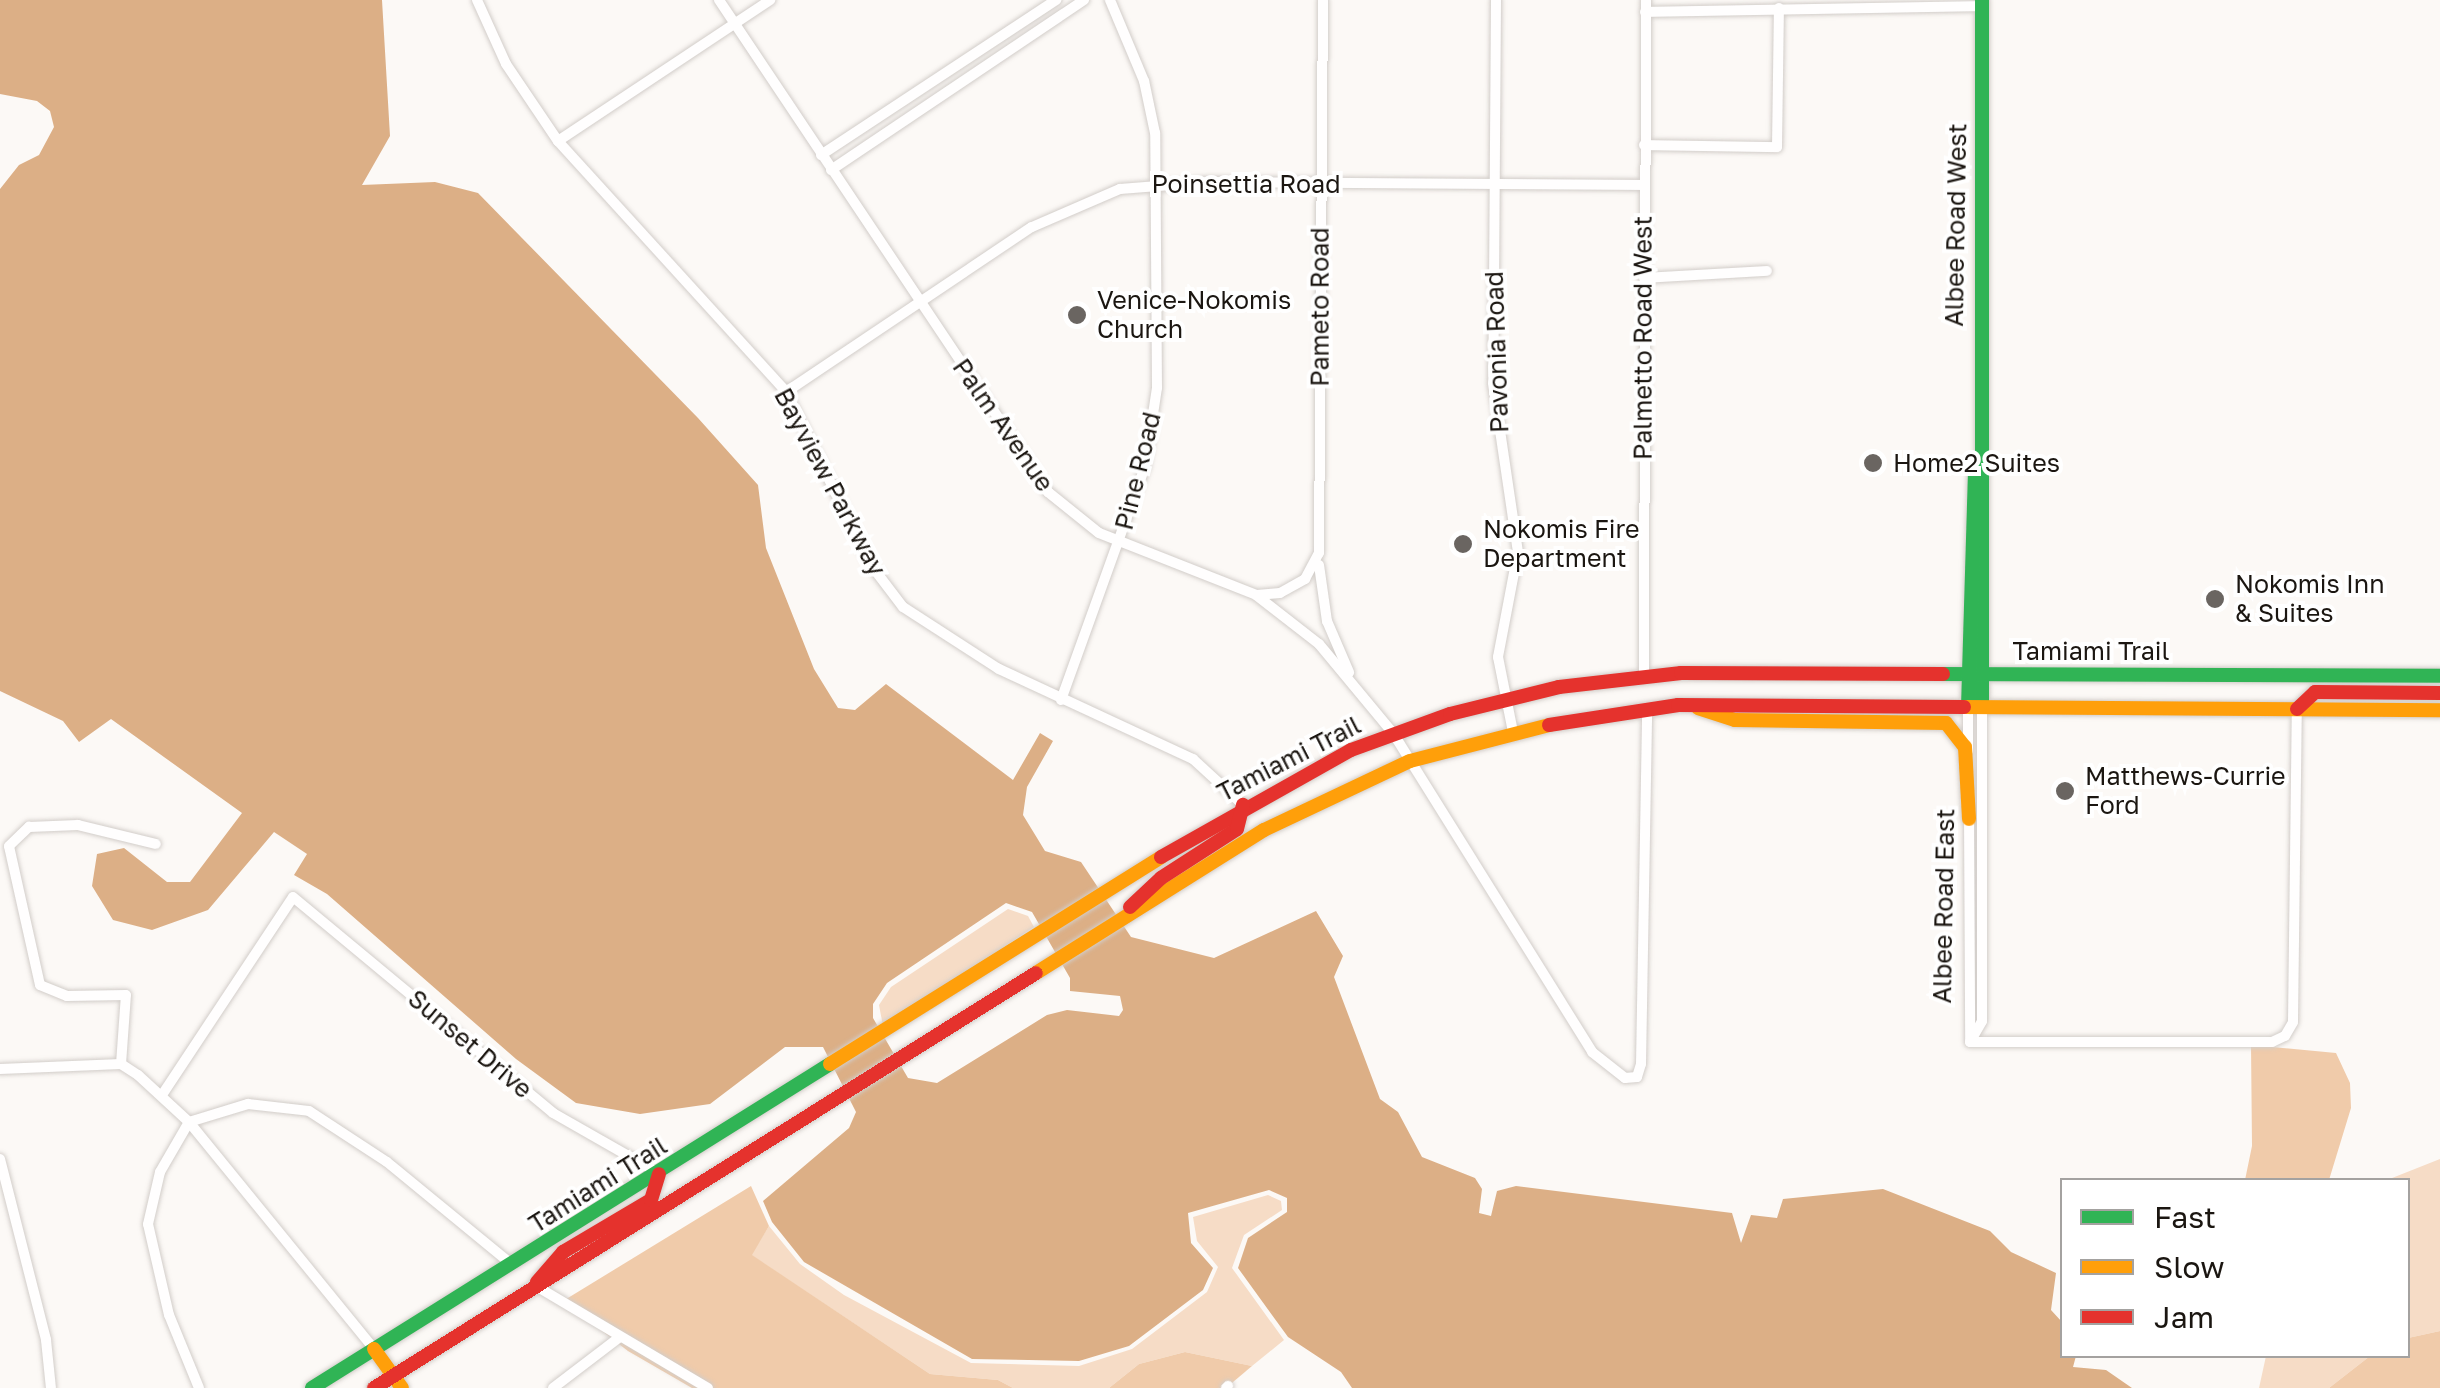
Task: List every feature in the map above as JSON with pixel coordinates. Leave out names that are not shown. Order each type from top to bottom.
[{"type":"main road","name":"Albee Road West","points":[[1976,673],[1984,511],[1977,451],[1982,3]]},
{"type":"main road","name":"Albee Road East","points":[[1975,707],[1976,673]]},
{"type":"main road","name":"Tamiami Trail","points":[[312,1388],[659,1174],[1243,804],[1393,733],[1504,699],[1644,676],[2440,676]]},
{"type":"main road","points":[[2297,709],[2315,692],[2440,693]]},
{"type":"main road","name":"Tamiami Trail","points":[[374,1388],[398,1382],[536,1286],[1295,812],[1410,761],[1513,732],[1647,708],[1690,705],[2440,710]]},
{"type":"main road","points":[[1690,705],[1734,720],[1946,722],[1966,747],[1969,819]]},
{"type":"main road","points":[[1122,918],[1150,886],[1237,830],[1243,804]]},
{"type":"main road","points":[[536,1286],[564,1252],[651,1200],[659,1174]]},
{"type":"main road","points":[[374,1348],[398,1382]]},
{"type":"street","name":"Bayview Parkway","points":[[477,0],[506,64],[558,141],[786,392],[891,594],[946,640],[1061,700],[1193,759],[1243,804]]},
{"type":"street","name":"Palm Avenue","points":[[720,0],[1038,479],[1075,517],[1120,543],[1256,595],[1310,635],[1352,678],[1393,733],[1592,1052],[1621,1076],[1637,1077],[1647,708]]},
{"type":"street","points":[[558,141],[770,0]]},
{"type":"street","points":[[821,156],[1056,0]]},
{"type":"street","points":[[831,170],[1084,0]]},
{"type":"street","name":"Pine Road","points":[[1061,700],[1120,543],[1154,430],[1158,183],[1144,81],[1110,0]]},
{"type":"street","name":"Pameto Road","points":[[1322,0],[1319,553],[1323,606],[1352,678]]},
{"type":"street","name":"Pavonia Road","points":[[1496,0],[1494,405],[1518,536],[1498,645],[1504,699],[1513,732]]},
{"type":"street","points":[[1646,6],[1779,8],[1982,3]]},
{"type":"street","name":"Palmetto Road West","points":[[1644,676],[1646,6]]},
{"type":"street","points":[[1644,145],[1777,147],[1779,8]]},
{"type":"street","name":"Poinsettia Road","points":[[786,392],[1064,209],[1158,183],[1644,186]]},
{"type":"street","points":[[1644,278],[1767,272]]},
{"type":"street","points":[[1256,595],[1280,593],[1306,578],[1319,553]]},
{"type":"street","name":"Albee Road East","points":[[1970,1042],[1969,819],[1975,707]]},
{"type":"street","name":"Albee Road East","points":[[1970,1042],[1982,1021],[1975,707]]},
{"type":"street","points":[[1970,1042],[2272,1042],[2285,1036],[2294,1022],[2297,709]]},
{"type":"street","points":[[122,1064],[126,994],[67,996],[40,985],[9,846],[28,828],[78,825],[156,844]]},
{"type":"street","name":"Sunset Drive","points":[[162,1094],[293,897],[553,1113],[659,1174]]},
{"type":"street","points":[[0,1070],[122,1064],[162,1094],[189,1122],[374,1348]]},
{"type":"street","points":[[199,1388],[168,1315],[148,1224],[160,1172],[189,1122],[248,1104],[309,1111],[386,1162],[511,1264]]},
{"type":"street","points":[[0,1159],[46,1340],[51,1388]]},
{"type":"street","points":[[536,1286],[708,1388]]},
{"type":"street","points":[[553,1388],[620,1337]]},
{"type":"shaded area","points":[[0,0],[382,0],[390,136],[362,185],[435,182],[478,193],[698,418],[758,485],[766,548],[814,669],[838,708],[855,710],[886,684],[1013,780],[1040,733],[1053,741],[1027,787],[1023,815],[1045,851],[1081,862],[1131,937],[1214,958],[1316,911],[1343,956],[1334,977],[1380,1099],[1398,1112],[1422,1157],[1475,1178],[1482,1189],[1479,1213],[1491,1216],[1497,1191],[1516,1186],[1732,1213],[1741,1243],[1751,1215],[1777,1218],[1783,1199],[1883,1189],[1990,1231],[2011,1252],[2056,1273],[2051,1310],[2060,1320],[2060,1358],[2075,1358],[2073,1367],[2106,1370],[2132,1388],[1352,1388],[1341,1372],[1288,1337],[1238,1268],[1248,1238],[1287,1212],[1287,1198],[1269,1190],[1188,1213],[1191,1243],[1213,1268],[1203,1290],[1129,1346],[1079,1361],[972,1359],[804,1262],[772,1222],[763,1201],[849,1128],[856,1112],[823,1047],[785,1047],[710,1104],[640,1114],[576,1103],[516,1059],[327,894],[294,875],[307,854],[274,832],[208,910],[152,930],[113,920],[92,886],[97,854],[124,848],[167,882],[190,882],[242,813],[111,719],[79,742],[63,721],[0,691],[0,189],[19,165],[39,155],[54,127],[50,111],[37,101],[0,94]],"holes":[[[1006,903],[1032,912],[1070,978],[1070,991],[1120,996],[1123,1010],[1119,1016],[1067,1010],[1047,1015],[937,1083],[908,1078],[873,1018],[873,1004],[887,983]]]},
{"type":"shaded area","points":[[1008,909],[1028,916],[1034,927],[883,1026],[879,1005],[891,987]]},
{"type":"shaded area","points":[[2251,1045],[2336,1053],[2350,1083],[2351,1108],[2330,1178],[2245,1178],[2252,1146]]},
{"type":"shaded area","points":[[2440,1159],[2440,1331],[2410,1338],[2410,1178],[2392,1178]]},
{"type":"shaded area","points":[[751,1186],[769,1226],[752,1255],[930,1374],[998,1380],[1013,1388],[692,1388],[628,1351],[563,1301]]},
{"type":"shaded area","points":[[1268,1195],[1281,1201],[1282,1210],[1244,1235],[1232,1268],[1284,1340],[1252,1366],[1185,1352],[1139,1364],[1109,1388],[1013,1388],[998,1380],[930,1374],[751,1255],[769,1226],[800,1264],[844,1295],[971,1363],[1079,1366],[1132,1349],[1207,1292],[1218,1267],[1197,1241],[1193,1217]]},
{"type":"shaded area","points":[[2440,1331],[2440,1388],[2329,1388],[2367,1358],[2410,1358],[2410,1338]]},
{"type":"shaded area","points":[[1185,1352],[1252,1366],[1226,1388],[1109,1388],[1139,1364]]},
{"type":"shaded area","points":[[2266,1358],[2367,1358],[2329,1388],[2259,1388]]},
{"type":"traffic: fast","points":[[1982,0],[1982,707]]},
{"type":"traffic: fast","points":[[1968,707],[1975,473]]},
{"type":"traffic: fast","points":[[1943,674],[2440,676]]},
{"type":"traffic: fast","points":[[312,1388],[830,1064]]},
{"type":"traffic: slow","points":[[1964,707],[2440,710]]},
{"type":"traffic: slow","points":[[1698,708],[1735,720],[1946,723],[1965,747],[1969,819]]},
{"type":"traffic: slow","points":[[1036,973],[1264,830],[1410,761],[1549,725]]},
{"type":"traffic: slow","points":[[830,1064],[1161,857]]},
{"type":"traffic: slow","points":[[374,1349],[402,1388]]},
{"type":"traffic: jam","points":[[1161,857],[1351,750],[1450,714],[1559,687],[1681,673],[1943,674]]},
{"type":"traffic: jam","points":[[2297,709],[2315,692],[2440,693]]},
{"type":"traffic: jam","points":[[1549,725],[1678,705],[1964,707]]},
{"type":"traffic: jam","points":[[1130,907],[1161,878],[1237,829],[1243,805]]},
{"type":"traffic: jam","points":[[374,1388],[1036,973]]},
{"type":"traffic: jam","points":[[537,1282],[563,1252],[651,1200],[659,1174]]},
{"type":"place","name":"Venice-Nokomis Church","points":[[1077,315]]},
{"type":"place","name":"Home2 Suites","points":[[1873,463]]},
{"type":"place","name":"Nokomis Fire Department","points":[[1463,544]]},
{"type":"place","name":"Nokomis Inn & Suites","points":[[2215,599]]},
{"type":"place","name":"Matthews-Currie Ford","points":[[2065,791]]}]
